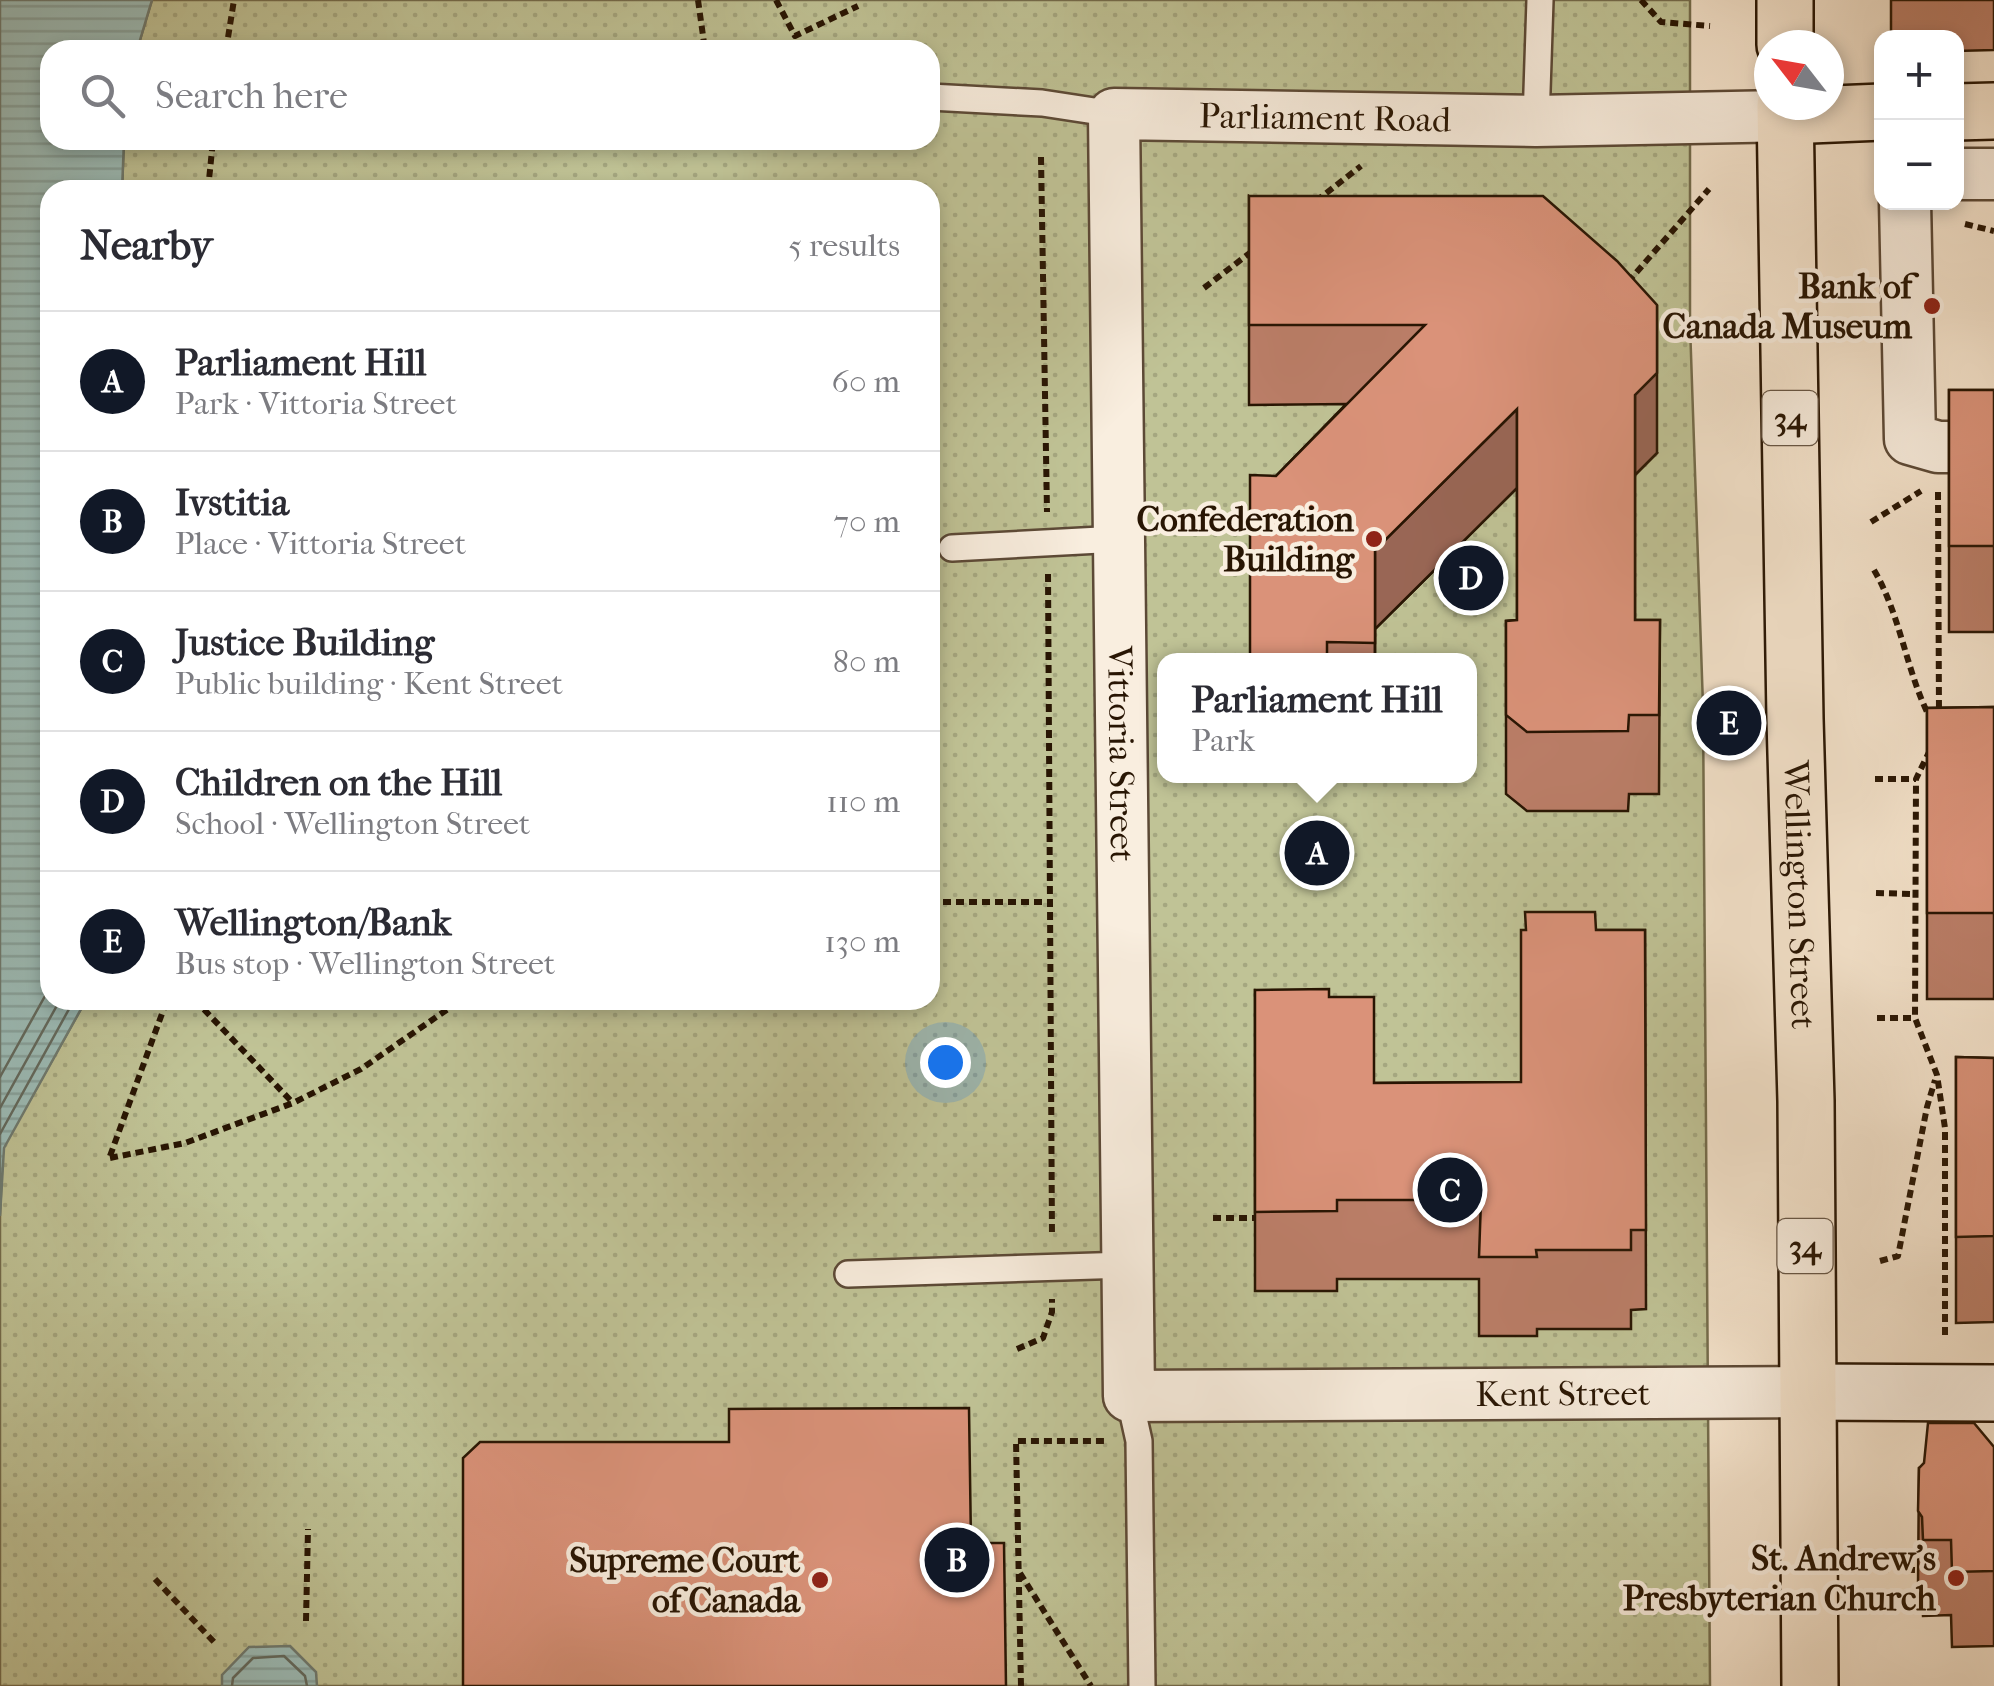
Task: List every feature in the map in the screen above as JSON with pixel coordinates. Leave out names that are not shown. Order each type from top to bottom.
[{"type":"main road","points":[[1785,0],[1785,30]]},
{"type":"main road","points":[[1844,111],[1874,112]]},
{"type":"main road","points":[[1964,112],[1994,112]]},
{"type":"main road","name":"Wellington Street","points":[[1786,120],[1795,720],[1806,1100],[1810,1686]]},
{"type":"main road","name":"Kent Street","points":[[1806,1392],[1994,1393]]},
{"type":"street","name":"Parliament Road","points":[[1114,114],[1536,121],[1754,111]]},
{"type":"street","name":"Vittoria Street","points":[[1114,114],[1127,1266],[1121,1419]]},
{"type":"street","points":[[1964,174],[1994,174]]},
{"type":"street","points":[[1905,210],[1910,439],[1938,463],[1994,448]]},
{"type":"street","name":"Kent Street","points":[[1121,1419],[1806,1392]]},
{"type":"lane","points":[[1536,121],[1540,0]]},
{"type":"lane","points":[[940,98],[1042,103],[1114,114]]},
{"type":"lane","points":[[952,548],[1119,539]]},
{"type":"lane","points":[[848,1274],[1127,1266]]},
{"type":"lane","points":[[1121,1419],[1139,1441],[1142,1686]]},
{"type":"path","points":[[228,40],[234,0]]},
{"type":"path","points":[[698,0],[703,40]]},
{"type":"path","points":[[776,0],[795,36],[858,6]]},
{"type":"path","points":[[1640,0],[1661,22],[1710,26]]},
{"type":"path","points":[[209,180],[212,150]]},
{"type":"path","points":[[1017,1350],[1043,1338],[1052,1312],[1053,1267],[1041,157]]},
{"type":"path","points":[[1304,210],[1362,165]]},
{"type":"path","points":[[1624,286],[1709,189]]},
{"type":"path","points":[[1204,288],[1261,244]]},
{"type":"path","points":[[1872,522],[1938,463]]},
{"type":"path","points":[[1938,463],[1939,719]]},
{"type":"path","points":[[1874,570],[1886,592],[1918,693],[1938,733]]},
{"type":"path","points":[[1930,748],[1916,779],[1916,1018],[1936,1075],[1946,1128],[1945,1337]]},
{"type":"path","points":[[1875,780],[1916,779]]},
{"type":"path","points":[[1876,893],[1914,894]]},
{"type":"path","points":[[940,902],[1049,902]]},
{"type":"path","points":[[164,1010],[110,1158],[185,1143],[293,1102],[361,1069],[446,1010]]},
{"type":"path","points":[[205,1010],[293,1102]]},
{"type":"path","points":[[1877,1018],[1916,1018]]},
{"type":"path","points":[[1880,1262],[1898,1256],[1936,1075]]},
{"type":"path","points":[[1213,1218],[1255,1218]]},
{"type":"path","points":[[1021,1686],[1016,1440],[1121,1419]]},
{"type":"path","points":[[306,1621],[308,1530]]},
{"type":"path","points":[[1881,1570],[1918,1570]]},
{"type":"path","points":[[1019,1572],[1092,1686]]},
{"type":"path","points":[[156,1579],[214,1642]]},
{"type":"green space","points":[[152,0],[1690,0],[1690,325],[1703,706],[1710,1686],[0,1686],[3,1148],[80,1010],[940,1010],[940,180],[122,180],[124,150],[940,150],[940,40],[140,40]]},
{"type":"water","points":[[0,0],[152,0],[140,40],[40,40],[40,150],[124,150],[122,180],[40,180],[40,1010],[80,1010],[4,1148],[0,1216]]},
{"type":"water","points":[[290,1646],[316,1672],[317,1686],[222,1686],[222,1675],[249,1647]]},
{"type":"building","name":"Confederation Building","points":[[1249,196],[1543,196],[1617,261],[1657,305],[1657,373],[1635,395],[1635,620],[1660,620],[1659,715],[1629,715],[1628,731],[1527,732],[1506,715],[1506,621],[1517,620],[1517,409],[1375,550],[1375,643],[1327,642],[1327,653],[1250,653],[1250,475],[1276,476],[1425,325],[1249,325]]},
{"type":"building","points":[[1949,390],[1994,390],[1994,546],[1949,546]]},
{"type":"building","points":[[1994,707],[1994,913],[1927,913],[1927,708]]},
{"type":"building","points":[[1525,912],[1595,912],[1596,930],[1645,930],[1646,1230],[1631,1230],[1631,1250],[1536,1250],[1537,1257],[1479,1257],[1481,1200],[1337,1200],[1337,1211],[1255,1212],[1255,990],[1329,989],[1329,997],[1374,997],[1374,1083],[1521,1082],[1521,930],[1526,930]]},
{"type":"building","points":[[1956,1057],[1994,1058],[1994,1236],[1956,1237]]},
{"type":"building","name":"Supreme Court of Canada","points":[[969,1408],[971,1543],[1004,1543],[1006,1686],[463,1686],[463,1458],[480,1442],[729,1442],[729,1409]]},
{"type":"building","points":[[1928,1423],[1974,1423],[1994,1447],[1994,1571],[1952,1572],[1951,1540],[1923,1540],[1918,1511],[1919,1468],[1924,1463]]},
{"type":"place","name":"Bank of Canada Museum","points":[[1932,306]]},
{"type":"place","name":"Confederation Building","points":[[1374,539]]},
{"type":"place","name":"Children on the Hill","points":[[1471,578]]},
{"type":"place","name":"Wellington/Bank","points":[[1729,723]]},
{"type":"place","name":"Parliament Hill","points":[[1317,853]]},
{"type":"place","name":"Justice Building","points":[[1450,1190]]},
{"type":"place","name":"Ivstitia","points":[[957,1560]]},
{"type":"place","name":"St. Andrew's Presbyterian Church","points":[[1956,1578]]},
{"type":"place","name":"Supreme Court of Canada","points":[[820,1580]]}]
